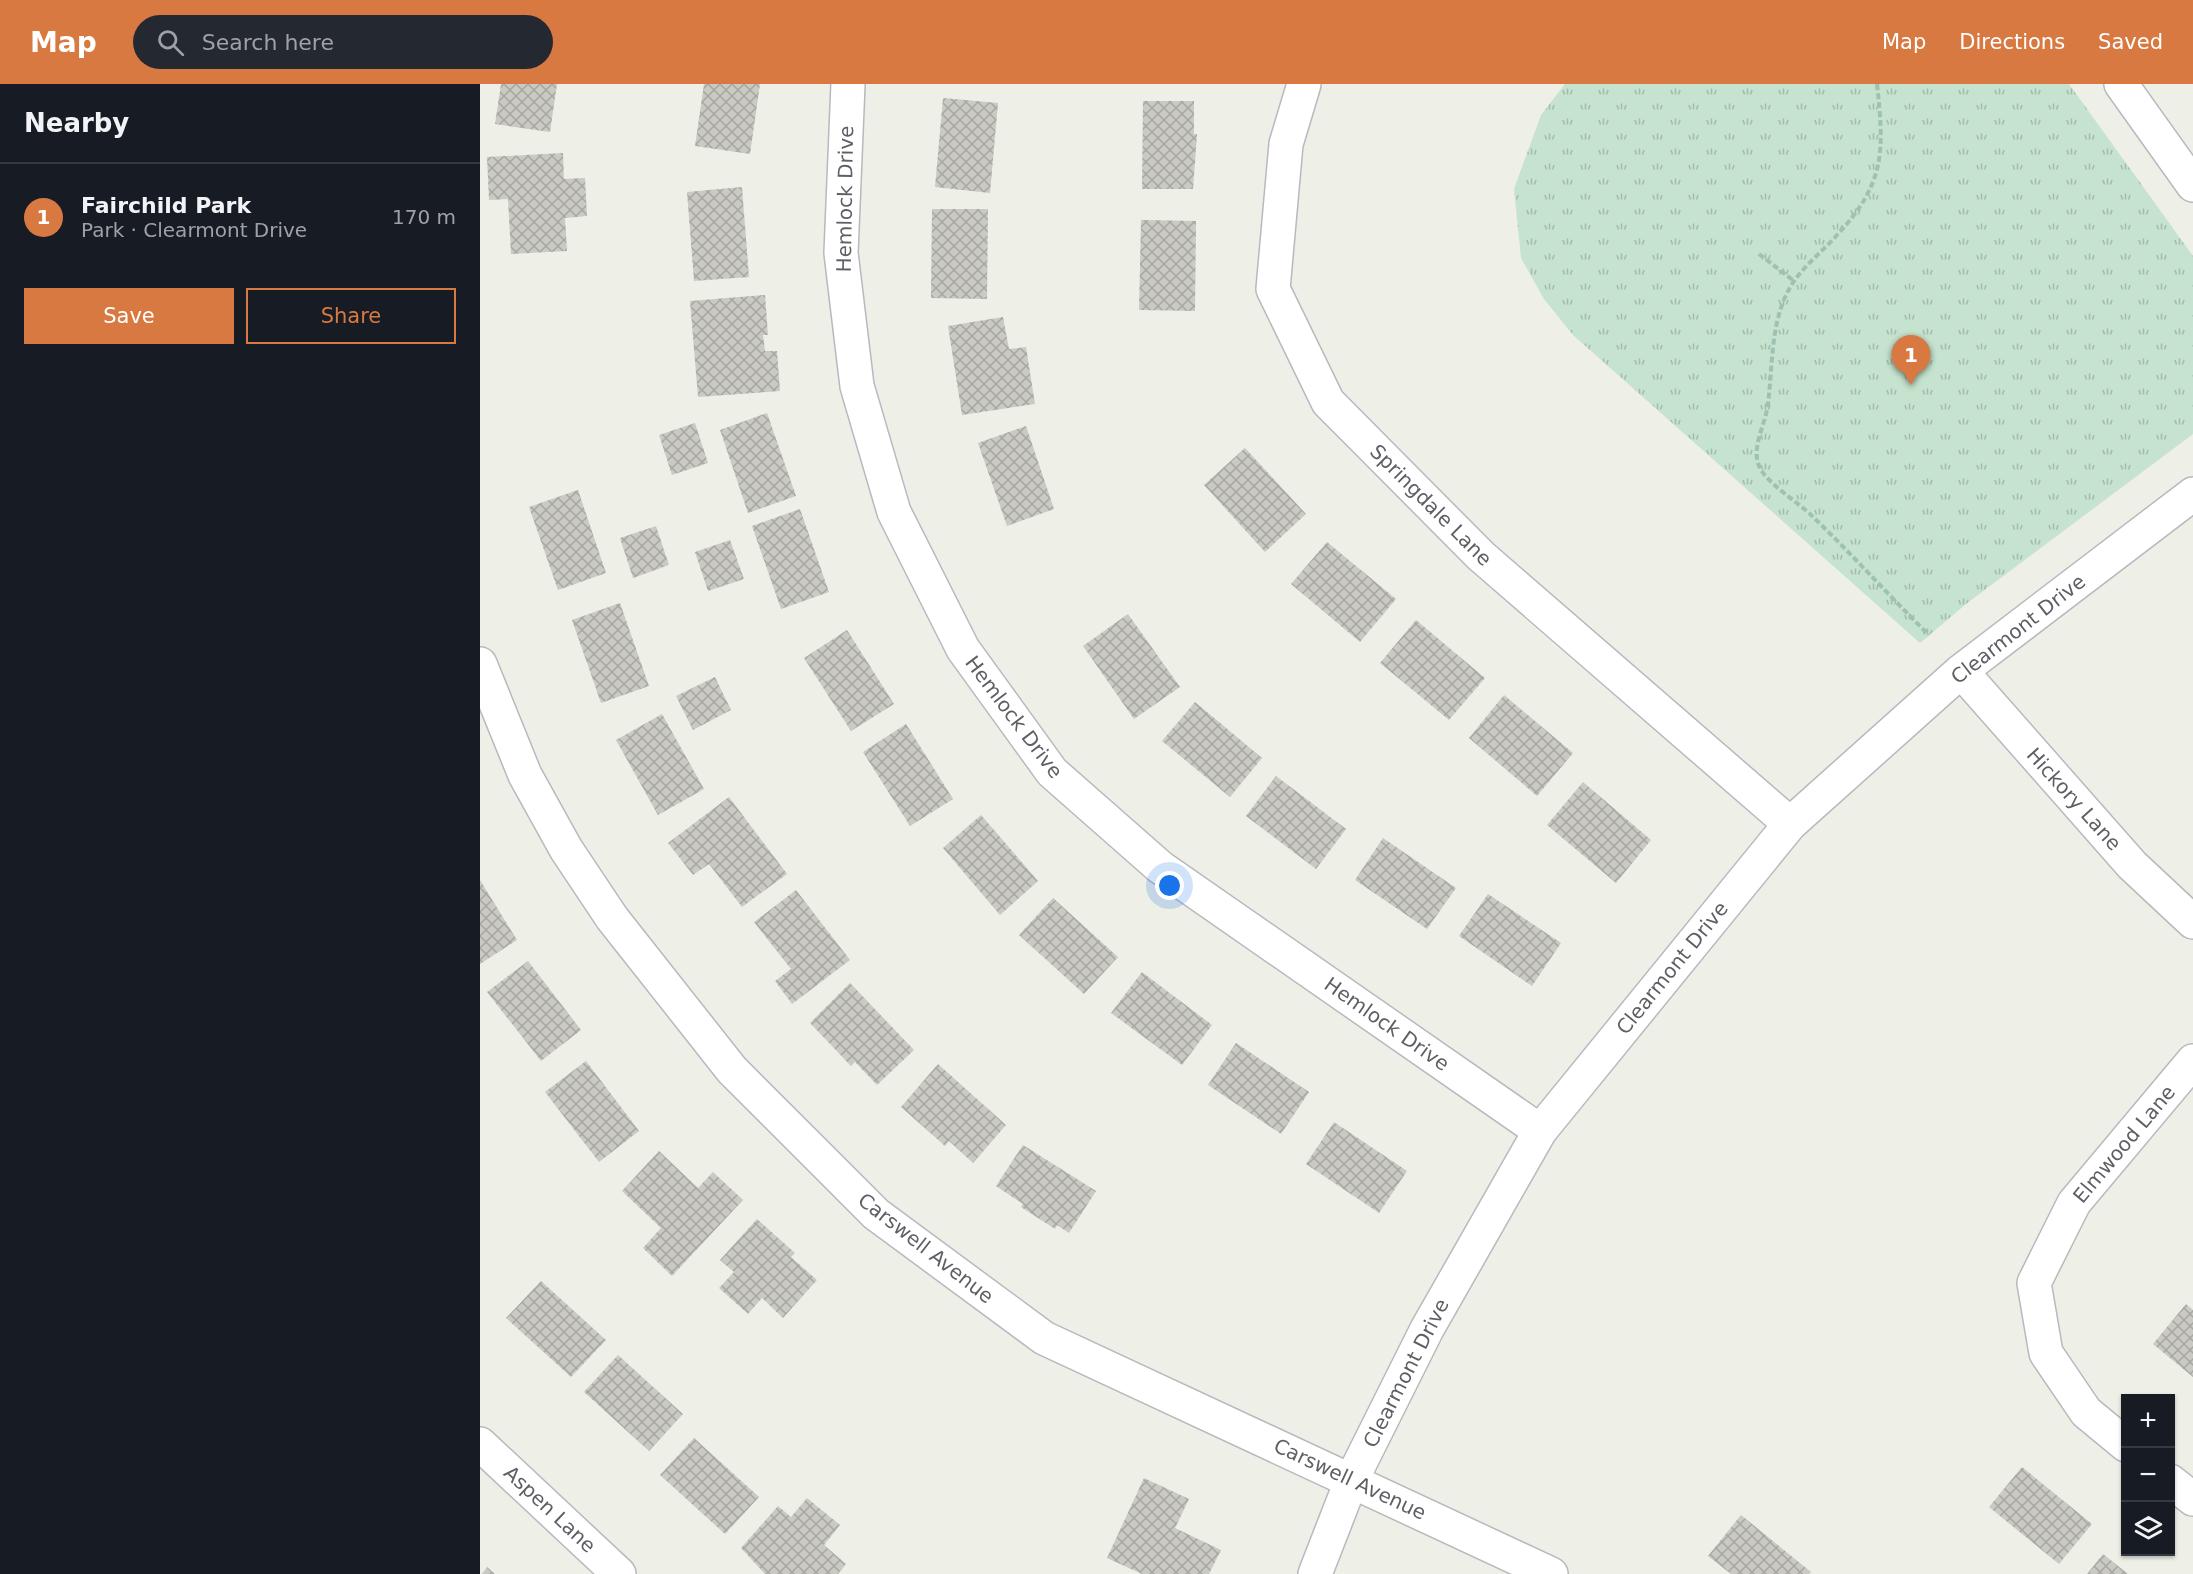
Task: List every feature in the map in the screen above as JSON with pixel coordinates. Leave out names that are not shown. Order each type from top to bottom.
[{"type":"street","name":"Hemlock Drive","points":[[848,84],[841,253],[857,386],[894,512],[963,649],[1052,772],[1160,867],[1540,1131]]},
{"type":"street","name":"Springdale Lane","points":[[1304,84],[1286,144],[1273,289],[1328,402],[1481,556],[1790,824]]},
{"type":"street","points":[[2121,84],[2193,185]]},
{"type":"street","name":"Clearmont Drive","points":[[1316,1574],[1352,1479],[1427,1329],[1540,1131],[1790,824],[1961,671],[2193,494]]},
{"type":"street","name":"Carswell Avenue","points":[[480,664],[525,775],[566,849],[612,918],[732,1070],[876,1214],[1044,1338],[1352,1479],[1551,1574]]},
{"type":"street","name":"Hickory Lane","points":[[1961,671],[2132,865],[2193,922]]},
{"type":"street","name":"Elmwood Lane","points":[[2121,1441],[2086,1412],[2046,1353],[2034,1283],[2074,1203],[2193,1061]]},
{"type":"street","name":"Aspen Lane","points":[[480,1444],[619,1574]]},
{"type":"street","points":[[2175,1485],[2193,1499]]},
{"type":"path","points":[[1877,84],[1882,132],[1880,162],[1874,183],[1840,231],[1794,281],[1782,308],[1772,351],[1768,406],[1757,449],[1758,464],[1765,476],[1811,515],[1929,635]]},
{"type":"path","points":[[1759,254],[1794,281]]},
{"type":"green space","points":[[1565,84],[2069,84],[2193,256],[2193,434],[1966,604],[1920,643],[1573,335],[1544,299],[1521,258],[1514,189],[1541,115]]},
{"type":"building","points":[[501,84],[557,84],[550,132],[495,124]]},
{"type":"building","points":[[704,84],[760,84],[750,154],[695,146]]},
{"type":"building","points":[[943,98],[998,103],[990,193],[935,187]]},
{"type":"building","points":[[1143,101],[1194,101],[1194,134],[1197,134],[1193,189],[1142,189]]},
{"type":"building","points":[[563,153],[564,179],[585,178],[587,216],[565,218],[567,251],[511,254],[508,199],[489,200],[487,157]]},
{"type":"building","points":[[742,187],[749,277],[694,281],[687,192]]},
{"type":"building","points":[[932,209],[988,209],[987,299],[931,298]]},
{"type":"building","points":[[1141,220],[1196,221],[1195,311],[1139,310]]},
{"type":"building","points":[[765,295],[768,335],[763,335],[765,351],[777,351],[780,391],[698,397],[690,301]]},
{"type":"building","points":[[1003,317],[1009,349],[1026,347],[1035,404],[962,415],[948,326]]},
{"type":"building","points":[[767,413],[796,496],[748,513],[720,430]]},
{"type":"building","points":[[695,423],[708,463],[672,475],[659,435]]},
{"type":"building","points":[[1026,426],[1054,509],[1007,526],[978,443]]},
{"type":"building","points":[[1245,448],[1306,514],[1265,552],[1204,485]]},
{"type":"building","points":[[578,490],[606,573],[558,590],[529,507]]},
{"type":"building","points":[[800,509],[829,592],[781,609],[752,526]]},
{"type":"building","points":[[656,526],[669,565],[633,578],[620,538]]},
{"type":"building","points":[[730,540],[744,579],[708,591],[695,552]]},
{"type":"building","points":[[1327,542],[1396,599],[1360,642],[1291,584]]},
{"type":"building","points":[[620,603],[649,686],[601,703],[572,620]]},
{"type":"building","points":[[1128,614],[1180,687],[1134,719],[1083,646]]},
{"type":"building","points":[[1416,620],[1485,678],[1449,720],[1380,663]]},
{"type":"building","points":[[847,630],[894,704],[851,731],[804,658]]},
{"type":"building","points":[[715,677],[731,710],[693,730],[676,696]]},
{"type":"building","points":[[1504,695],[1573,753],[1537,796],[1469,738]]},
{"type":"building","points":[[1195,702],[1262,758],[1230,797],[1162,741]]},
{"type":"building","points":[[662,714],[704,789],[658,815],[616,740]]},
{"type":"building","points":[[906,724],[953,799],[910,826],[863,752]]},
{"type":"building","points":[[1276,776],[1346,829],[1316,869],[1246,816]]},
{"type":"building","points":[[1583,782],[1651,840],[1616,883],[1547,825]]},
{"type":"building","points":[[729,797],[787,874],[742,907],[709,864],[693,875],[668,843]]},
{"type":"building","points":[[981,815],[1038,881],[1000,915],[943,848]]},
{"type":"building","points":[[1383,838],[1456,888],[1427,929],[1355,880]]},
{"type":"building","points":[[480,880],[517,940],[480,964]]},
{"type":"building","points":[[796,890],[850,960],[792,1004],[775,981],[791,969],[754,922]]},
{"type":"building","points":[[1488,894],[1561,943],[1532,986],[1459,936]]},
{"type":"building","points":[[1053,898],[1118,957],[1084,994],[1019,935]]},
{"type":"building","points":[[528,961],[581,1030],[541,1061],[487,992]]},
{"type":"building","points":[[1142,972],[1212,1025],[1182,1065],[1111,1013]]},
{"type":"building","points":[[850,983],[914,1050],[877,1085],[855,1062],[851,1066],[810,1023]]},
{"type":"building","points":[[1236,1043],[1309,1092],[1281,1134],[1208,1085]]},
{"type":"building","points":[[586,1061],[639,1131],[599,1162],[545,1092]]},
{"type":"building","points":[[938,1064],[1006,1125],[973,1163],[949,1141],[945,1146],[901,1107]]},
{"type":"building","points":[[1334,1122],[1407,1171],[1379,1213],[1306,1164]]},
{"type":"building","points":[[1023,1145],[1096,1191],[1069,1233],[1057,1225],[1055,1229],[1021,1207],[1023,1204],[996,1186]]},
{"type":"building","points":[[659,1151],[698,1188],[713,1172],[743,1200],[672,1276],[643,1248],[661,1228],[622,1191]]},
{"type":"building","points":[[757,1219],[795,1253],[791,1257],[817,1280],[783,1318],[762,1298],[748,1314],[719,1288],[734,1272],[720,1260]]},
{"type":"building","points":[[541,1281],[606,1340],[571,1377],[506,1318]]},
{"type":"building","points":[[2186,1304],[2193,1310],[2193,1377],[2153,1344]]},
{"type":"building","points":[[618,1355],[683,1414],[649,1451],[584,1392]]},
{"type":"building","points":[[694,1438],[759,1497],[725,1534],[660,1475]]},
{"type":"building","points":[[2022,1467],[2092,1524],[2059,1564],[1989,1507]]},
{"type":"building","points":[[1144,1478],[1189,1499],[1175,1528],[1221,1550],[1209,1574],[1142,1574],[1107,1558]]},
{"type":"building","points":[[807,1498],[840,1525],[824,1545],[846,1564],[838,1574],[765,1574],[741,1548],[778,1506],[791,1517]]},
{"type":"building","points":[[1741,1515],[1811,1572],[1809,1574],[1731,1574],[1708,1556]]},
{"type":"building","points":[[2103,1554],[2128,1574],[2087,1574]]},
{"type":"building","points":[[487,1567],[495,1574],[482,1574]]},
{"type":"place","name":"Fairchild Park","points":[[1911,385]]}]
